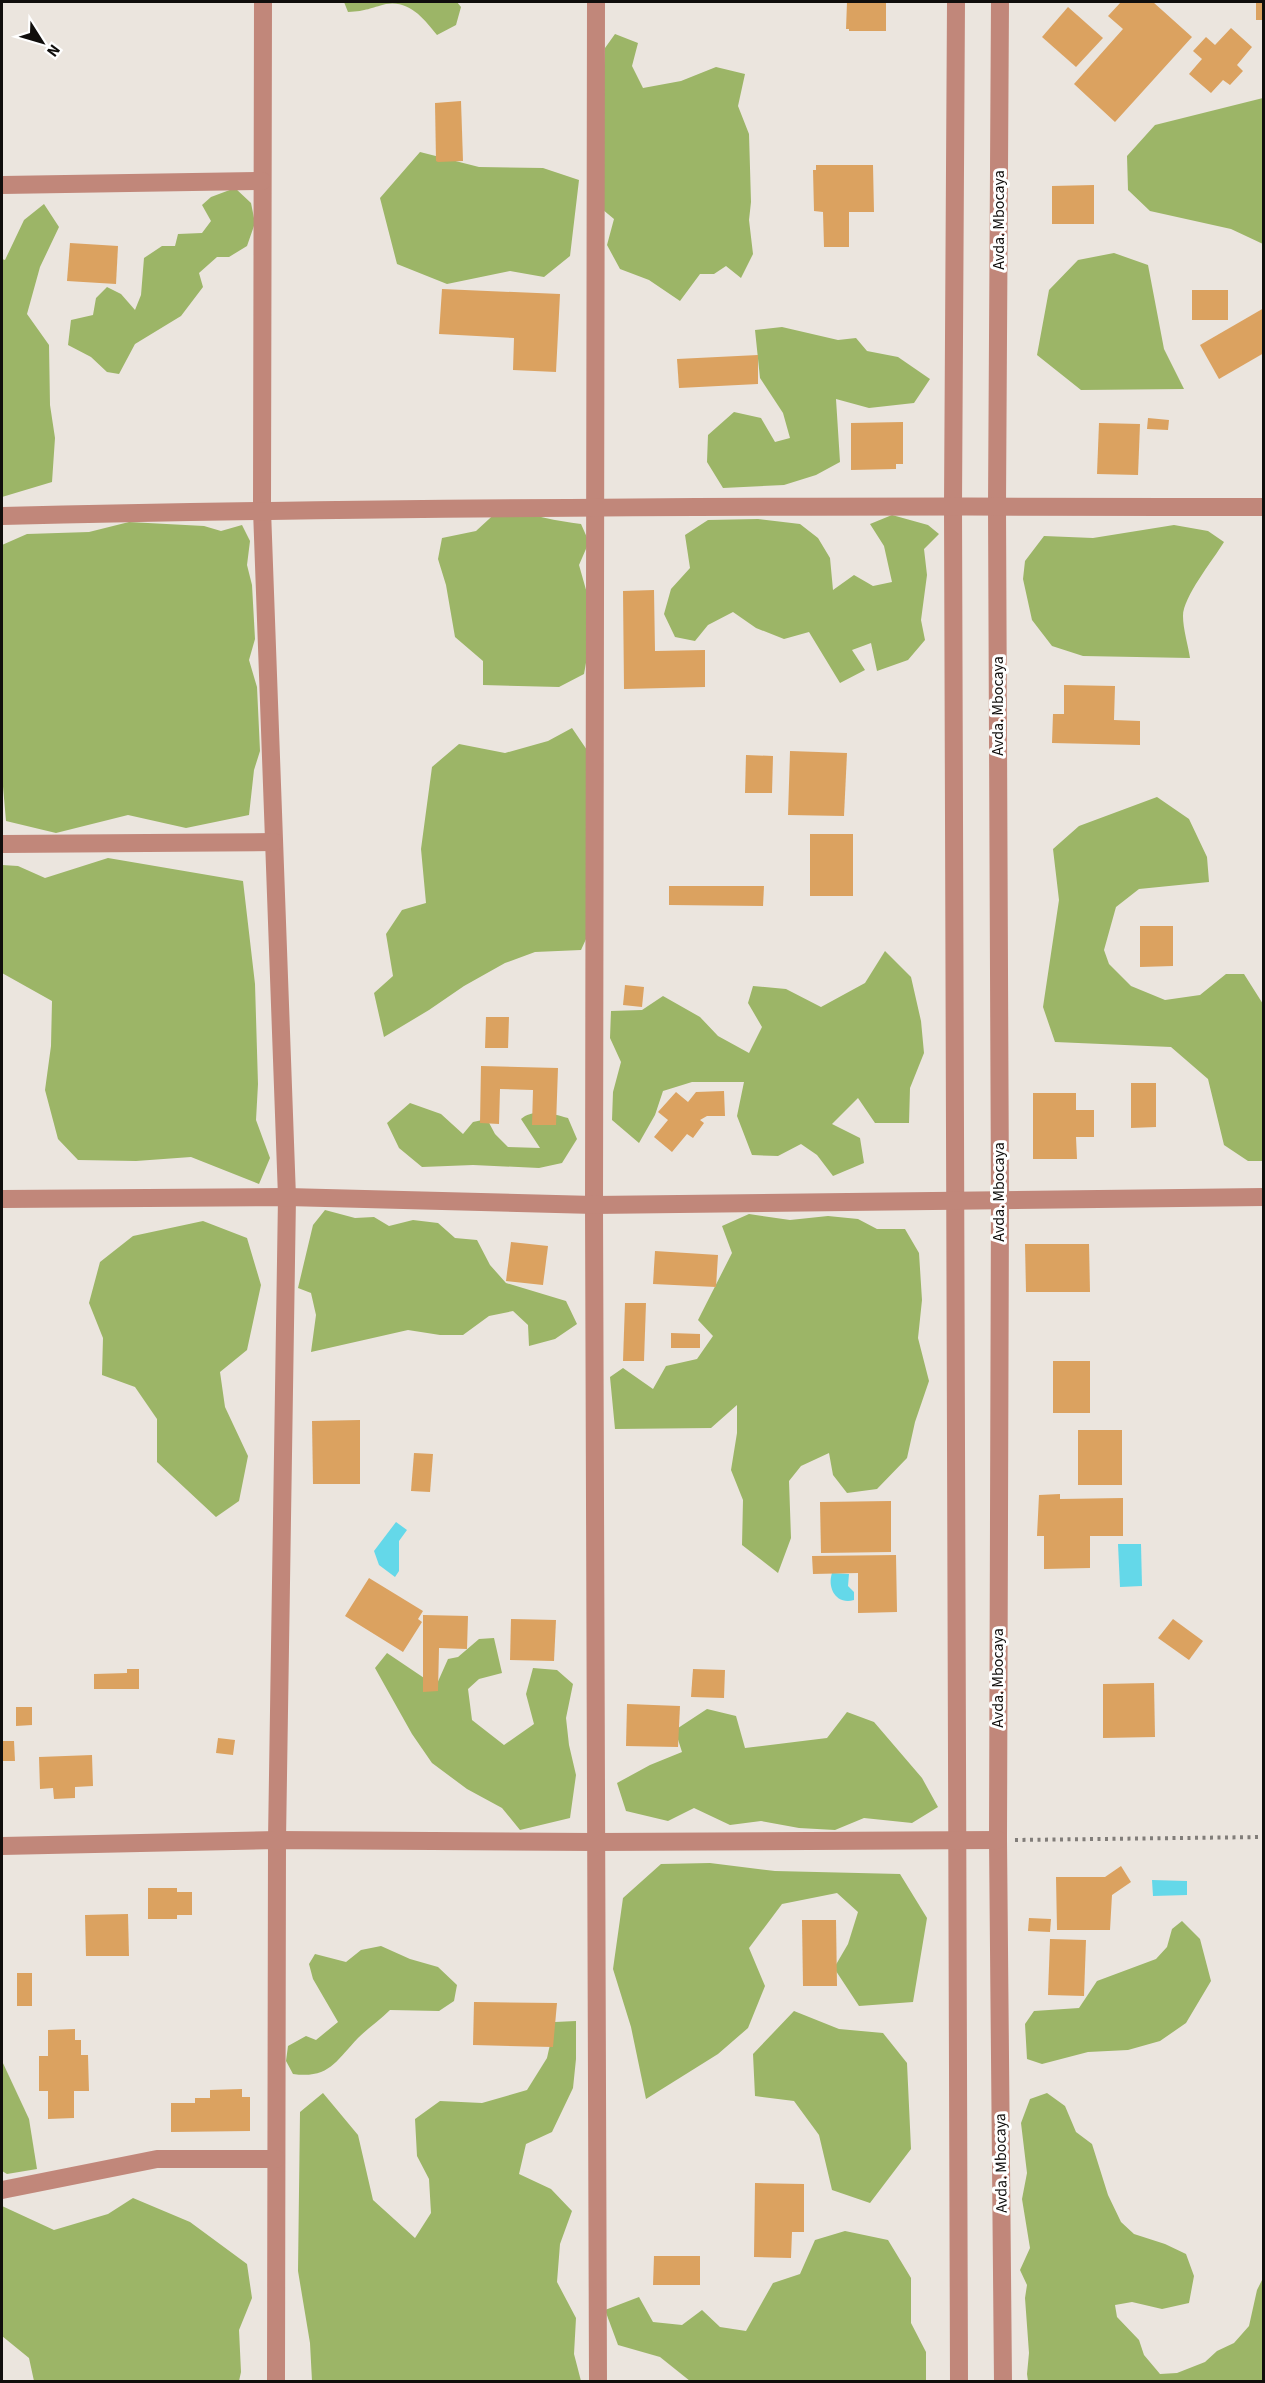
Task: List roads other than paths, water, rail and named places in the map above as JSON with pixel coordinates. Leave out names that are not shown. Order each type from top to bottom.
[{"type":"street","points":[[263,2],[262,510],[287,1197],[277,1840],[276,2382]]},
{"type":"street","points":[[596,2],[594,1205],[598,2382]]},
{"type":"street","points":[[956,2],[953,505],[959,2382]]},
{"type":"street","name":"Avda. Mbocaya","points":[[1000,2],[997,506],[998,1840],[1003,2382]]},
{"type":"street","points":[[2,184],[262,181]]},
{"type":"street","points":[[2,516],[262,510],[953,505],[1263,507]]},
{"type":"street","points":[[2,844],[274,842]]},
{"type":"street","points":[[2,1199],[287,1197],[594,1205],[1263,1197]]},
{"type":"street","points":[[2,1846],[277,1840],[596,1842],[998,1840]]},
{"type":"street","points":[[2,2190],[157,2159],[276,2159]]},
{"type":"water","points":[[396,1522],[407,1530],[399,1541],[399,1571],[395,1577],[379,1565],[374,1551]]},
{"type":"water","points":[[1118,1544],[1141,1544],[1142,1586],[1120,1587]]},
{"type":"water","points":[[832,1573],[849,1574],[848,1586],[854,1592],[854,1600],[842,1600],[834,1594],[831,1584]]},
{"type":"water","points":[[1152,1880],[1187,1881],[1187,1895],[1153,1896]]}]
